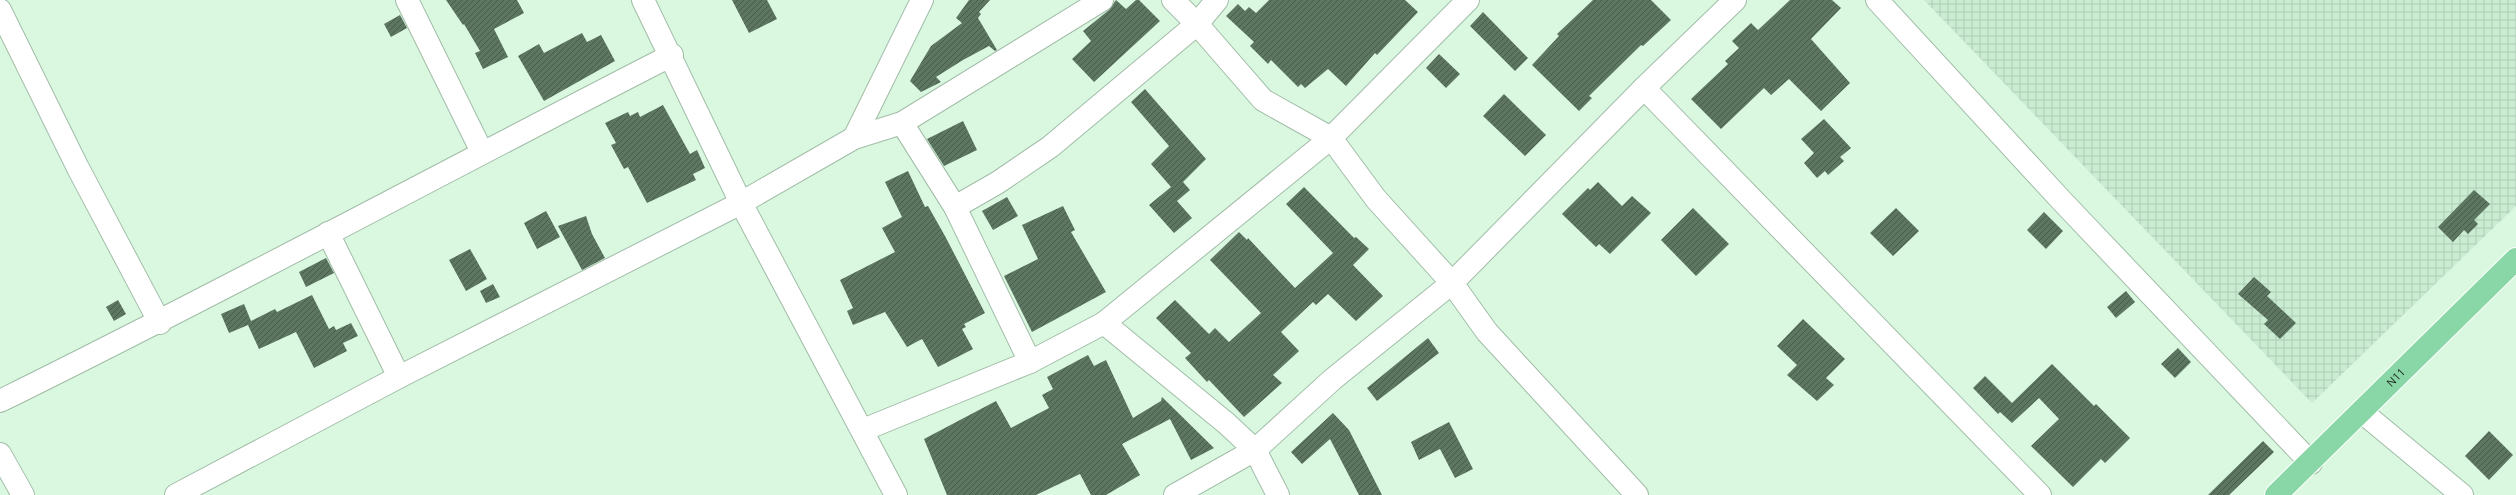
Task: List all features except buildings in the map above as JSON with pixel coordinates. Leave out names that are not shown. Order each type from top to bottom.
[{"type":"main road","name":"N11","points":[[2276,495],[2300,478],[2362,412],[2516,259]]},
{"type":"street","points":[[407,0],[482,152]]},
{"type":"street","points":[[643,0],[672,55],[741,203],[863,430],[896,495]]},
{"type":"street","points":[[854,138],[922,0]]},
{"type":"street","points":[[176,495],[399,377],[741,203],[854,138],[902,123],[1102,0]]},
{"type":"street","points":[[1173,0],[1197,24],[1263,100],[1331,138],[1376,199],[1452,283],[1487,332],[1637,495]]},
{"type":"street","points":[[954,208],[997,183],[1050,147],[1197,24],[1217,0]]},
{"type":"street","points":[[863,430],[1030,362],[1104,323],[1331,138],[1468,0]]},
{"type":"street","points":[[1175,495],[1255,450],[1333,379],[1452,283],[1644,88],[1735,0]]},
{"type":"street","points":[[1877,0],[2066,206],[2300,478]]},
{"type":"street","points":[[0,10],[78,168],[160,322]]},
{"type":"street","points":[[0,401],[160,322],[482,152],[672,55]]},
{"type":"street","points":[[1644,88],[2040,495]]},
{"type":"street","points":[[902,123],[954,208],[1030,362]]},
{"type":"street","points":[[328,233],[399,377]]},
{"type":"street","points":[[1104,323],[1226,423],[1255,450],[1278,495]]},
{"type":"street","points":[[2362,412],[2462,495]]},
{"type":"street","points":[[0,454],[23,495]]},
{"type":"shaded area","points":[[1924,0],[2516,0],[2516,206],[2312,403]]}]
